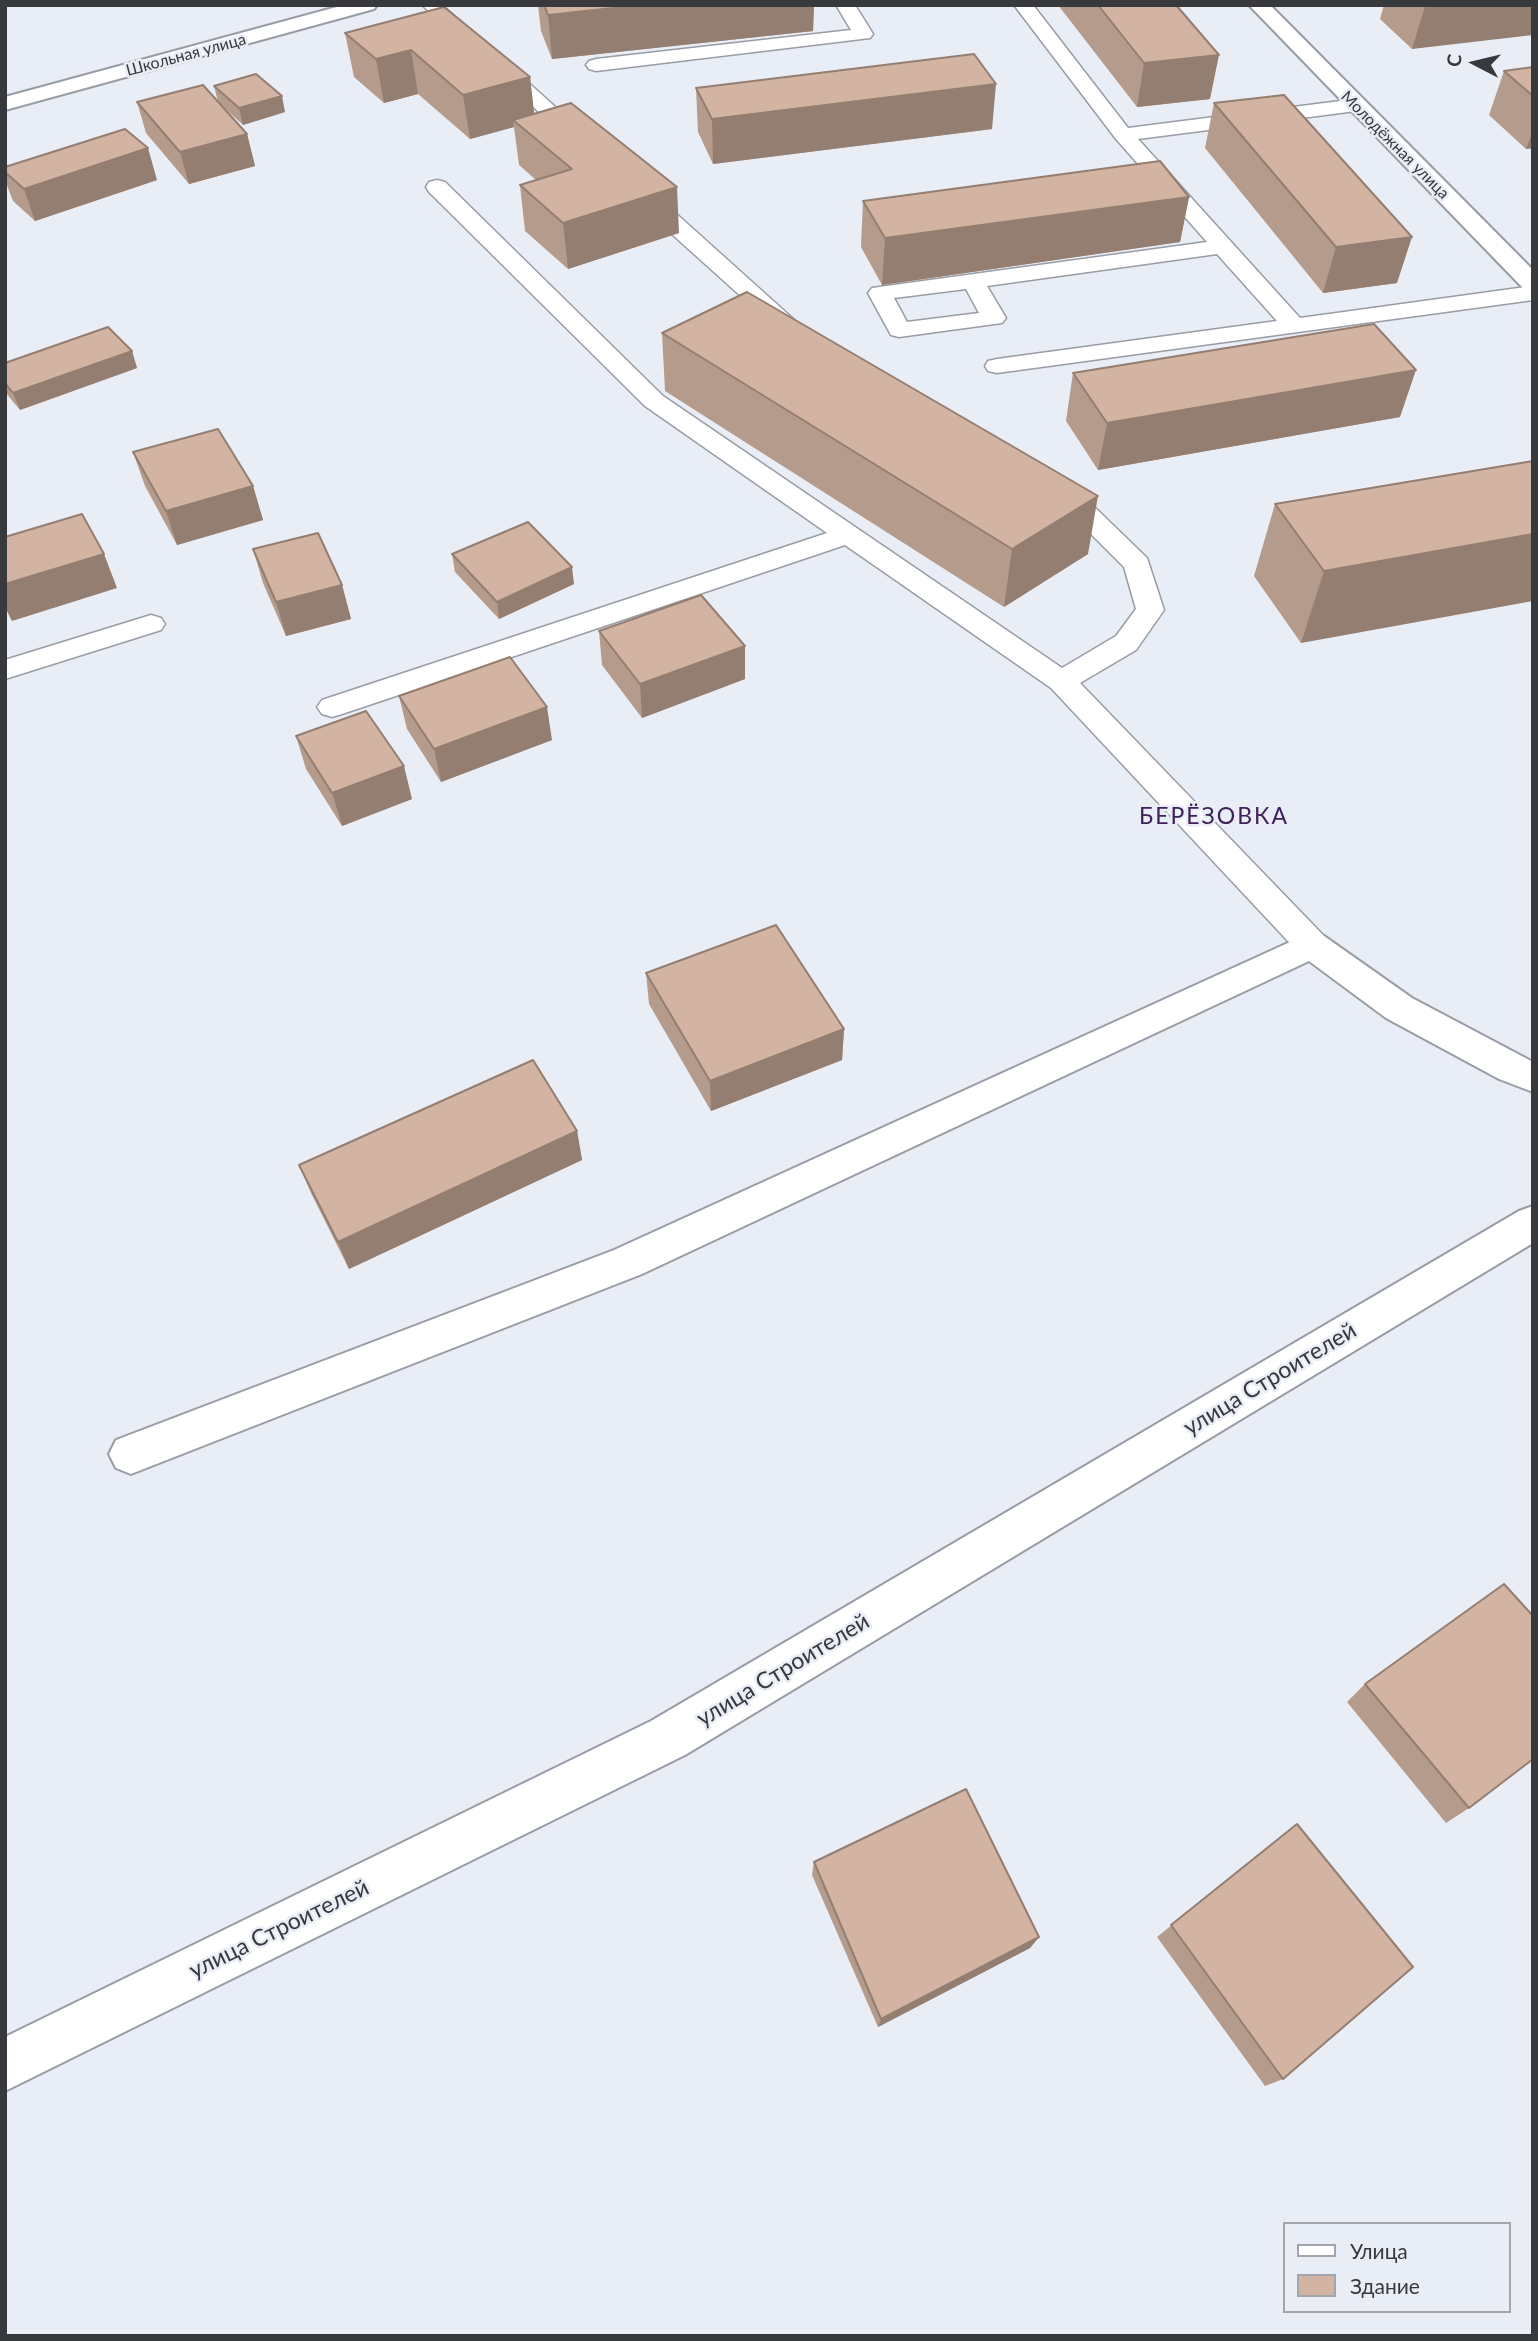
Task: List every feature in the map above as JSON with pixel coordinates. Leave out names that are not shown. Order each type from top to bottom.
[{"type":"street","name":"Школьная улица","points":[[5,104],[367,5]]},
{"type":"street","name":"Молодёжная улица","points":[[1259,5],[1533,284]]},
{"type":"street","points":[[131,1454],[628,1262],[1312,945],[1399,1008],[1512,1069],[1533,1077]]},
{"type":"street","name":"улица Строителей","points":[[5,2065],[668,1738],[1533,1223]]},
{"type":"lane","points":[[432,5],[600,157]]},
{"type":"lane","points":[[596,65],[863,34],[845,5]]},
{"type":"lane","points":[[1023,5],[1123,135],[1294,325]]},
{"type":"lane","points":[[1123,135],[1356,105]]},
{"type":"lane","points":[[631,185],[805,342]]},
{"type":"lane","points":[[437,187],[654,401],[1061,681],[1312,945]]},
{"type":"lane","points":[[972,282],[1224,246]]},
{"type":"lane","points":[[997,366],[1533,293]]},
{"type":"lane","points":[[1038,480],[1073,501],[1137,564],[1150,610],[1126,643],[1061,681]]},
{"type":"lane","points":[[332,707],[848,535]]},
{"type":"lane","points":[[5,670],[151,624]]},
{"type":"building","points":[[544,5],[641,5],[548,15]]},
{"type":"building","points":[[1098,5],[1176,5],[1219,55],[1144,63]]},
{"type":"building","points":[[444,7],[530,77],[463,95],[411,50],[376,59],[345,33]]},
{"type":"building","points":[[974,54],[996,84],[712,119],[696,88]]},
{"type":"building","points":[[1533,67],[1533,96],[1504,71]]},
{"type":"building","points":[[256,74],[282,96],[239,108],[214,86]]},
{"type":"building","points":[[203,85],[247,134],[180,152],[137,102]]},
{"type":"building","points":[[1284,95],[1412,237],[1336,247],[1214,103]]},
{"type":"building","points":[[571,103],[677,187],[563,223],[520,185],[572,169],[513,120]]},
{"type":"building","points":[[125,129],[148,148],[24,189],[5,172],[5,167]]},
{"type":"building","points":[[1160,161],[1189,197],[885,238],[863,201]]},
{"type":"building","points":[[747,292],[1098,496],[1012,549],[662,333]]},
{"type":"building","points":[[1374,324],[1416,370],[1107,423],[1073,373]]},
{"type":"building","points":[[108,327],[132,351],[13,393],[5,383],[5,363]]},
{"type":"building","points":[[218,429],[253,486],[166,511],[133,452]]},
{"type":"building","points":[[1533,461],[1533,534],[1324,571],[1275,504]]},
{"type":"building","points":[[82,514],[104,554],[5,584],[5,537]]},
{"type":"building","points":[[528,522],[572,567],[497,602],[452,554]]},
{"type":"building","points":[[318,533],[342,585],[276,602],[253,549]]},
{"type":"building","points":[[701,595],[745,646],[640,684],[599,631]]},
{"type":"building","points":[[510,657],[547,707],[434,749],[399,696]]},
{"type":"building","points":[[366,711],[404,766],[332,793],[296,736]]},
{"type":"building","points":[[776,925],[844,1029],[710,1081],[646,973]]},
{"type":"building","points":[[533,1060],[577,1131],[338,1242],[299,1165]]},
{"type":"building","points":[[1504,1584],[1533,1616],[1533,1759],[1469,1808],[1365,1684]]},
{"type":"building","points":[[966,1789],[1039,1937],[881,2019],[814,1862]]},
{"type":"building","points":[[1297,1824],[1413,1967],[1283,2079],[1171,1925]]},
{"type":"district","name":"БЕРЁЗОВКА","points":[[1214,817]]}]
